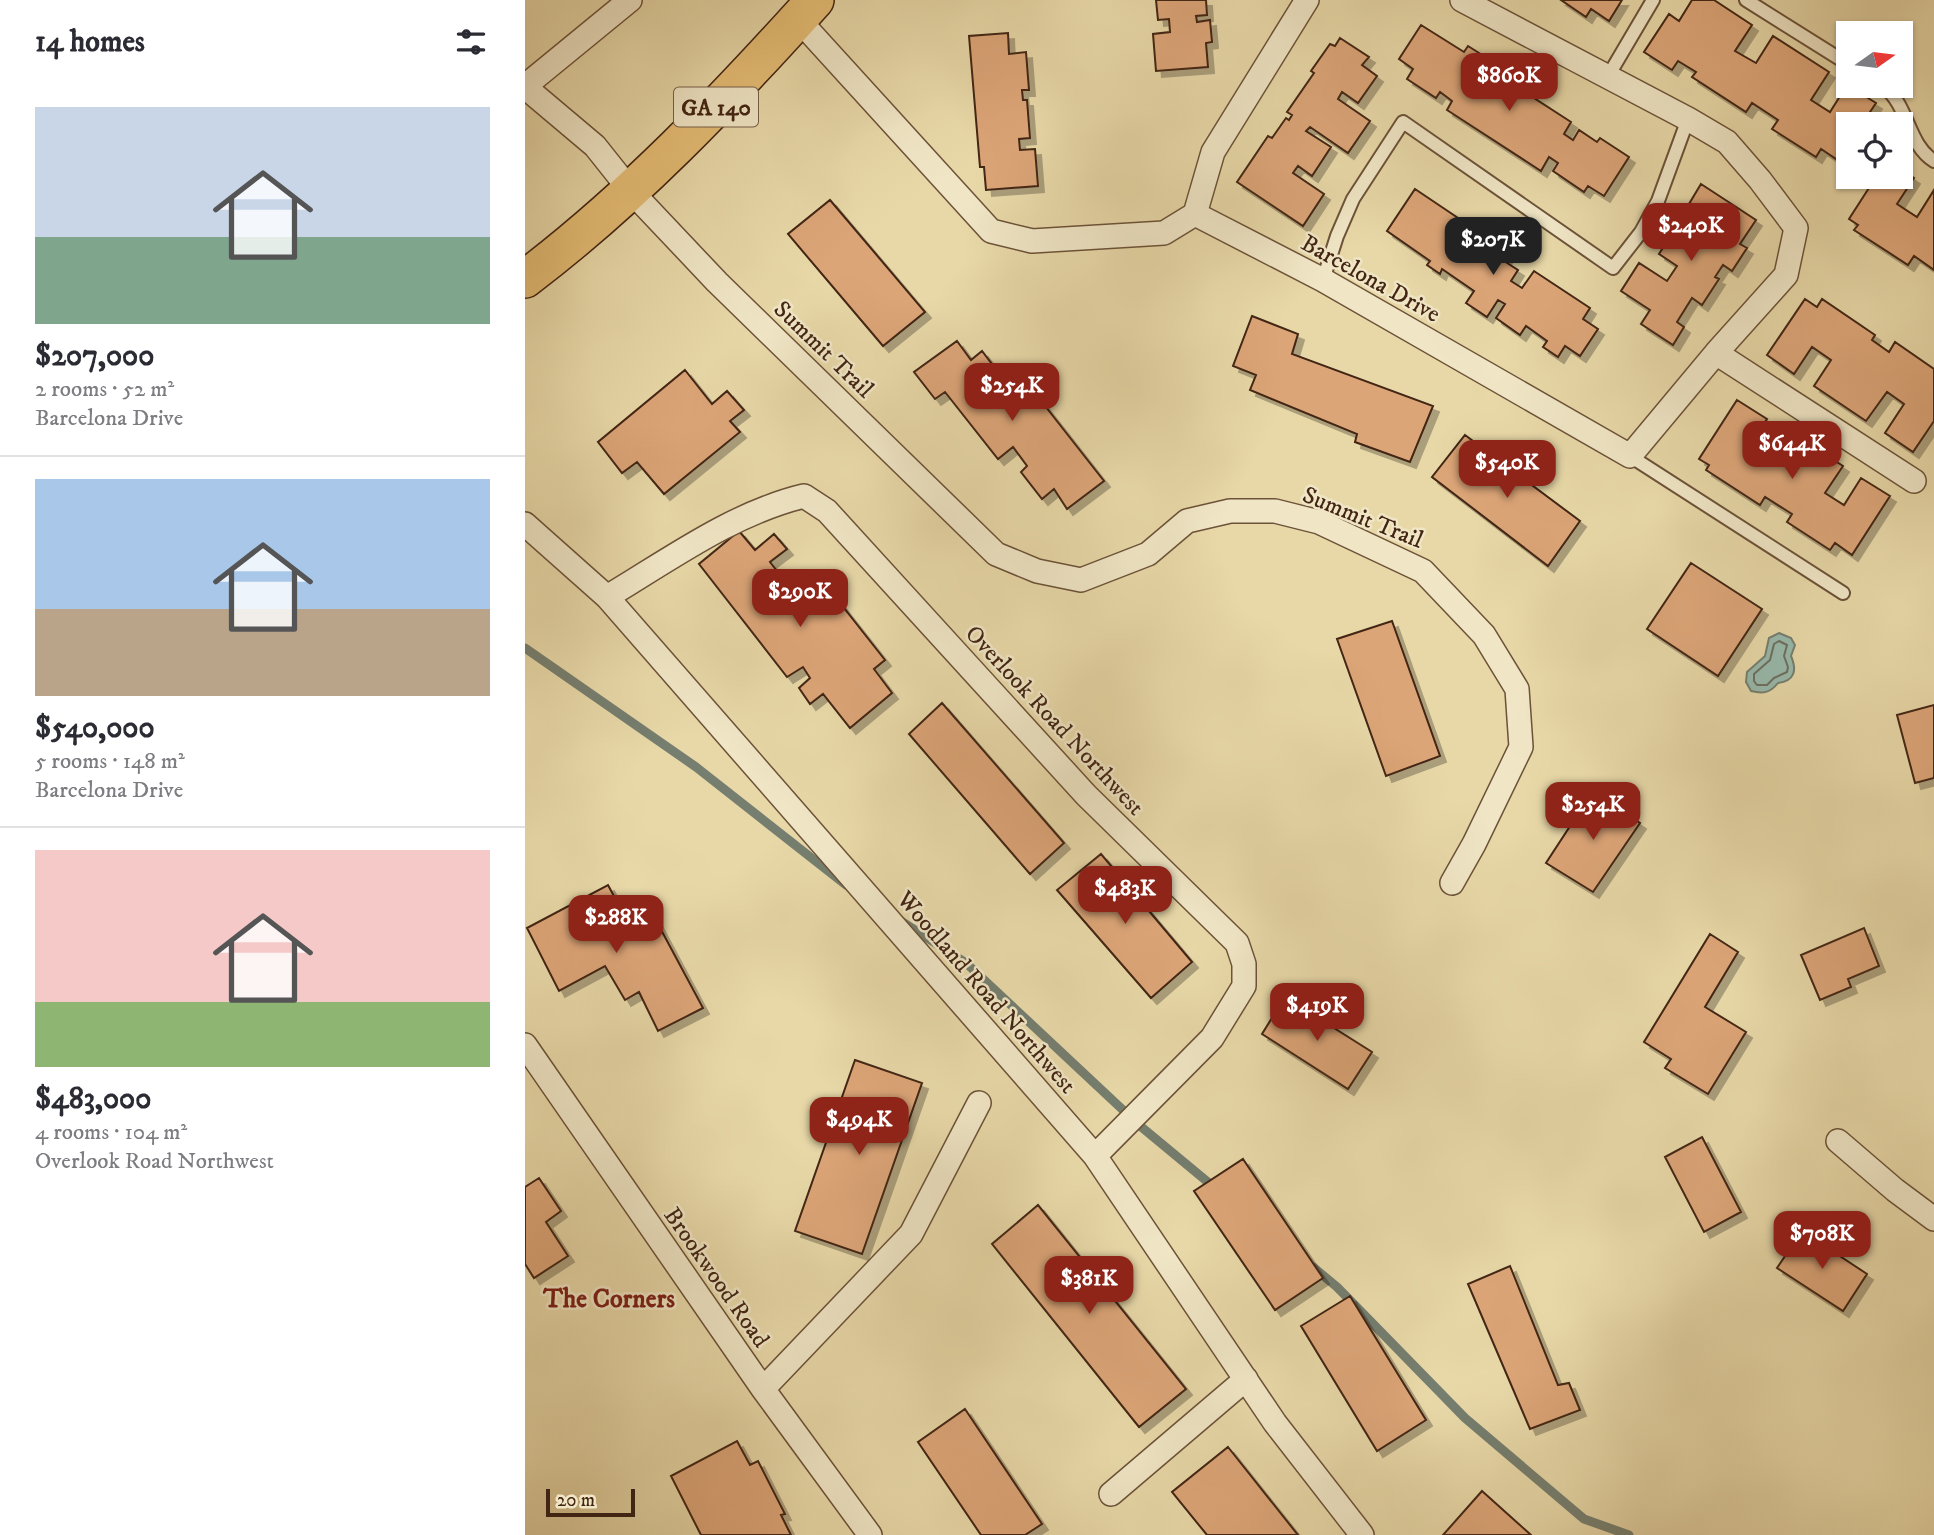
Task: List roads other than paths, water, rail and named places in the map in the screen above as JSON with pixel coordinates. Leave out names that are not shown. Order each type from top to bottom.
[{"type":"main road","name":"GA 140","points":[[525,279],[566,248],[718,106],[806,10]]},
{"type":"street","points":[[525,87],[630,0]]},
{"type":"street","points":[[806,10],[991,231],[1032,241],[1164,233],[1195,214],[1213,152],[1307,0]]},
{"type":"street","points":[[1462,0],[1727,142],[1761,180],[1796,228],[1786,275],[1716,353],[1630,456]]},
{"type":"street","name":"Summit Trail","points":[[525,87],[594,146],[630,190],[717,282],[996,554],[1037,571],[1081,580],[1148,554],[1187,521],[1230,511],[1275,511],[1319,522],[1423,571],[1484,635],[1517,689],[1521,747],[1452,883]]},
{"type":"street","name":"Barcelona Drive","points":[[1195,214],[1323,279],[1630,456]]},
{"type":"street","points":[[1716,353],[1914,481]]},
{"type":"street","name":"Overlook Road Northwest","points":[[607,597],[750,513],[804,496],[827,511],[1086,795],[1237,943],[1244,964],[1244,986],[1212,1038],[1095,1156]]},
{"type":"street","name":"Woodland Road Northwest","points":[[525,524],[607,597],[1095,1156],[1275,1423],[1362,1535]]},
{"type":"street","name":"Brookwood Road","points":[[525,1045],[763,1389],[870,1535]]},
{"type":"street","points":[[763,1389],[911,1234],[979,1103]]},
{"type":"street","points":[[1838,1141],[1934,1219]]},
{"type":"street","points":[[1111,1494],[1246,1378]]},
{"type":"lane","points":[[1607,78],[1653,0]]},
{"type":"lane","points":[[1746,0],[1836,56]]},
{"type":"lane","points":[[1896,98],[1918,146],[1934,161]]},
{"type":"lane","points":[[1323,279],[1353,199],[1403,122],[1613,268],[1641,232],[1658,201],[1688,119]]},
{"type":"lane","points":[[1630,456],[1843,593]]},
{"type":"water","points":[[1779,633],[1791,638],[1795,645],[1791,656],[1793,674],[1769,691],[1751,691],[1746,682],[1747,672],[1765,656],[1769,638]]},
{"type":"waterway","points":[[525,648],[696,767],[846,885]]},
{"type":"waterway","points":[[901,921],[966,963],[1139,1125],[1215,1188]]},
{"type":"waterway","points":[[1313,1267],[1337,1287],[1465,1418],[1584,1519],[1629,1535]]},
{"type":"district","name":"The Corners","points":[[609,1298]]}]
